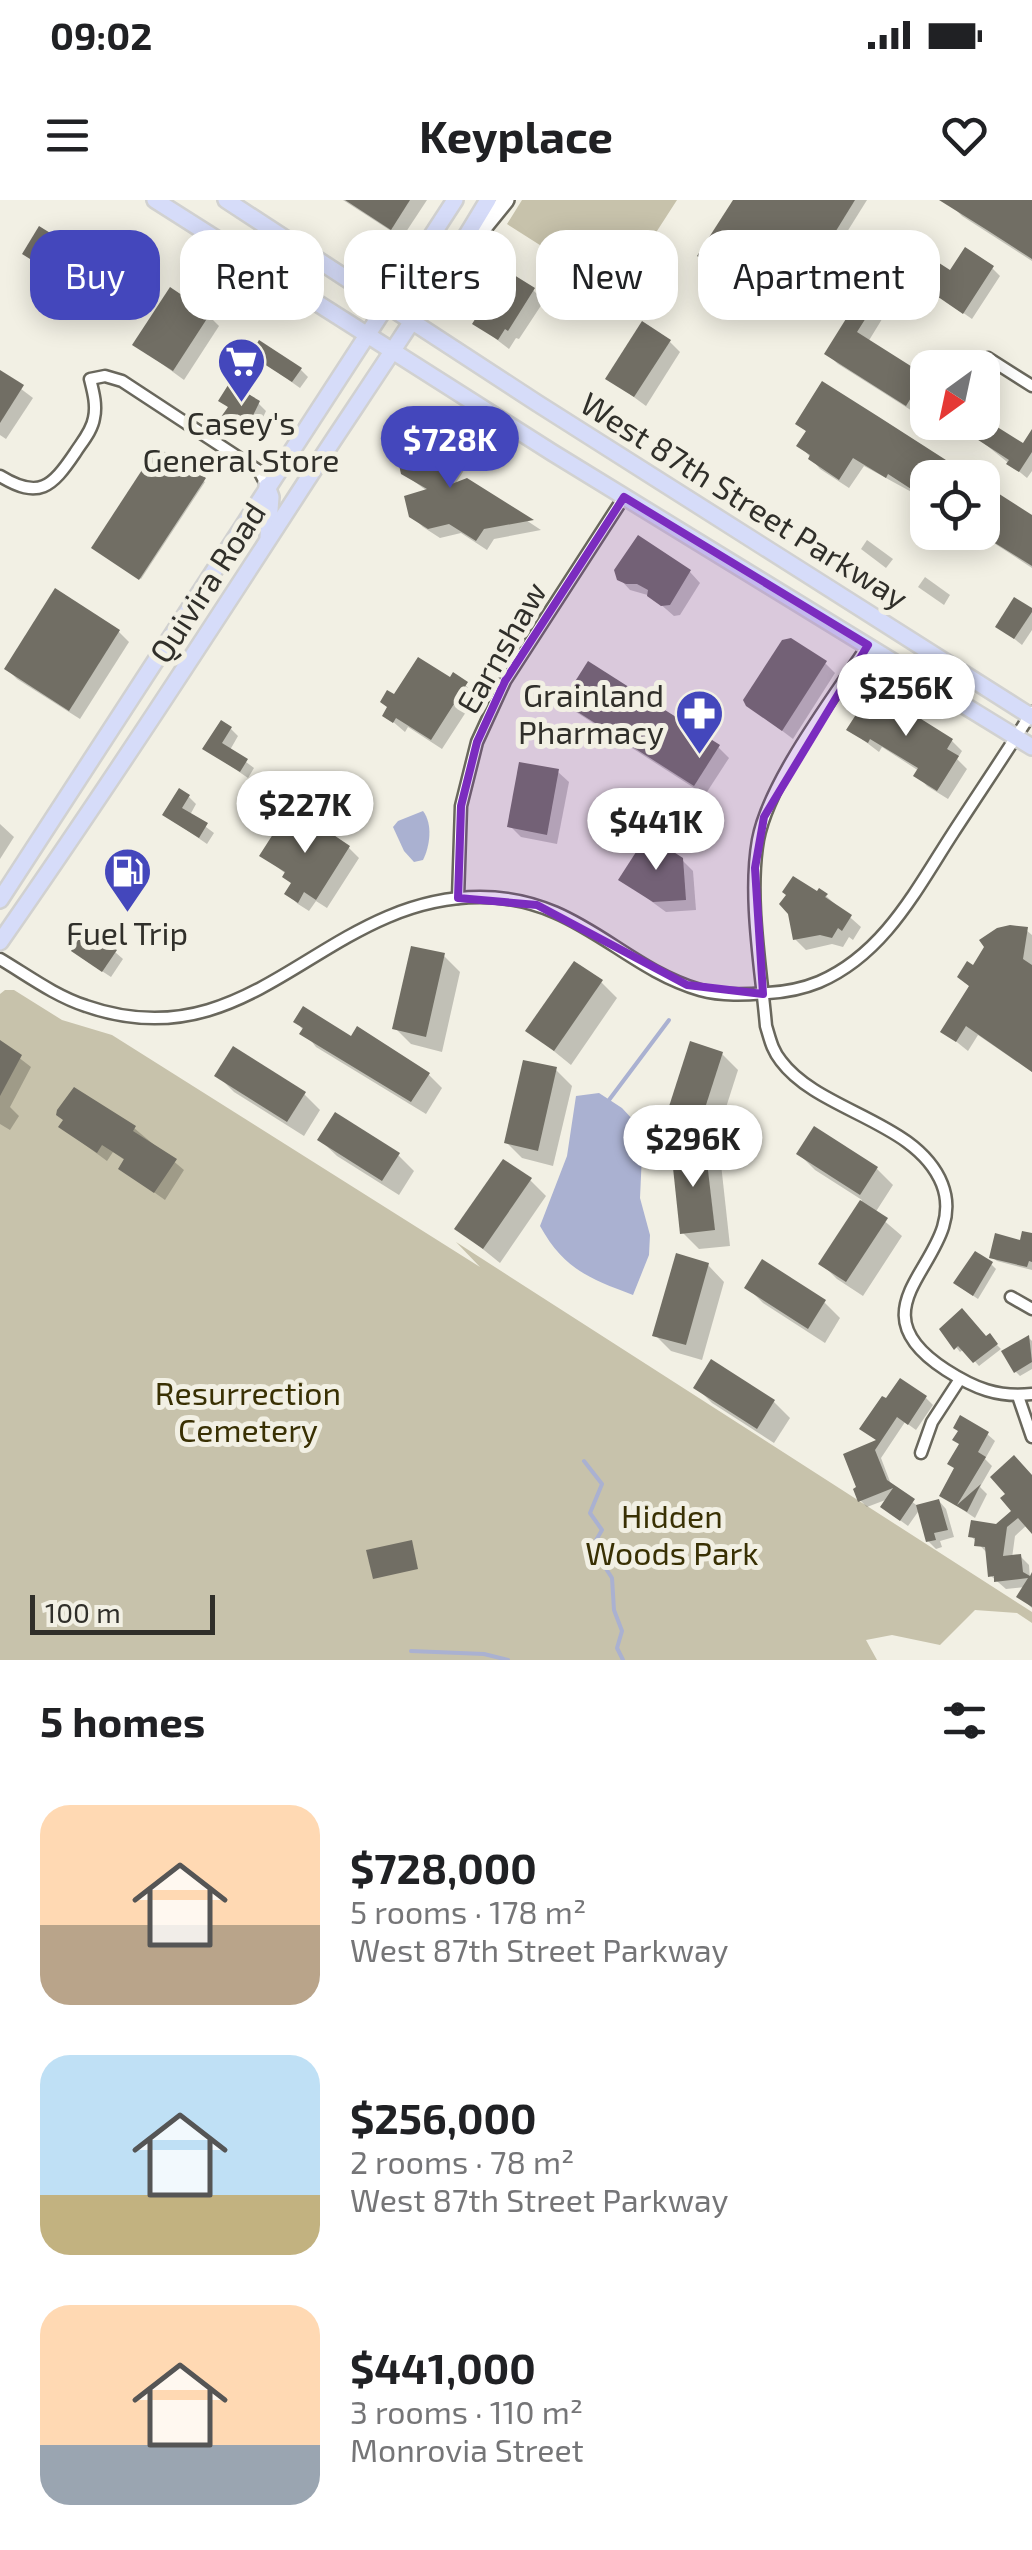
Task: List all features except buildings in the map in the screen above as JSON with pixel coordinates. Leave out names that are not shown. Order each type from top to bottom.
[{"type":"main road","name":"West 87th Street Parkway","points":[[155,200],[624,497],[1032,747]]},
{"type":"main road","name":"West 87th Street Parkway","points":[[226,200],[344,277]]},
{"type":"main road","name":"Quivira Road","points":[[435,230],[455,200]]},
{"type":"main road","name":"Quivira Road","points":[[470,230],[488,200]]},
{"type":"main road","points":[[481,230],[506,200]]},
{"type":"main road","name":"Quivira Road","points":[[0,900],[376,320]]},
{"type":"main road","name":"West 87th Street Parkway","points":[[410,320],[1031,715]]},
{"type":"main road","name":"Quivira Road","points":[[0,942],[130,756],[413,322]]},
{"type":"main road","points":[[267,541],[271,497],[268,486]]},
{"type":"street","points":[[1000,366],[1032,386]]},
{"type":"street","points":[[0,476],[29,490],[42,488],[60,475],[90,430],[94,417],[90,379],[105,376],[122,381],[259,471],[268,486]]},
{"type":"street","name":"Earnshaw","points":[[458,898],[461,806],[477,742],[508,676],[624,497]]},
{"type":"street","points":[[868,646],[782,779],[764,818],[755,868],[766,1026],[772,1048],[782,1064],[913,1148],[937,1172],[944,1190],[944,1228],[905,1301],[904,1318],[917,1348],[988,1392],[1032,1394]]},
{"type":"street","points":[[0,958],[83,1006],[138,1018],[191,1016],[250,996],[373,921],[432,901],[505,899],[536,905],[586,926],[687,985],[727,994],[792,991],[843,970],[885,934],[1031,715]]},
{"type":"street","points":[[1011,1297],[1032,1309]]},
{"type":"street","points":[[922,1453],[932,1422],[960,1378]]},
{"type":"street","points":[[1018,1396],[1032,1437]]},
{"type":"highlighted area","points":[[624,497],[868,645],[764,817],[755,868],[763,994],[687,985],[537,905],[458,898],[461,806],[477,742],[505,681]]},
{"type":"green space","points":[[522,200],[677,200],[658,230],[536,230],[536,243],[507,224]]},
{"type":"green space","name":"Resurrection Cemetery","points":[[14,990],[62,1020],[112,1035],[480,1267],[456,1242],[1032,1612],[1032,1623],[1017,1613],[975,1610],[940,1645],[892,1635],[866,1640],[877,1660],[0,1660],[0,994]]},
{"type":"water","points":[[423,811],[429,842],[423,860],[414,862],[393,827]]},
{"type":"water","points":[[599,1093],[635,1122],[642,1154],[640,1198],[650,1235],[649,1255],[633,1295],[568,1262],[540,1226],[567,1156],[576,1096]]},
{"type":"waterway","points":[[609,1100],[669,1020]]},
{"type":"waterway","points":[[584,1461],[602,1484],[590,1513],[602,1530],[592,1547],[612,1578],[614,1610],[622,1631],[617,1648],[623,1660]]},
{"type":"waterway","points":[[411,1651],[484,1654],[508,1660]]},
{"type":"place","name":"Casey's General Store","points":[[241,404]]},
{"type":"place","name":"Grainland Pharmacy","points":[[699,756]]},
{"type":"place","name":"Fuel Trip","points":[[127,914]]},
{"type":"park label","name":"Hidden Woods Park","points":[[672,1536]]}]
